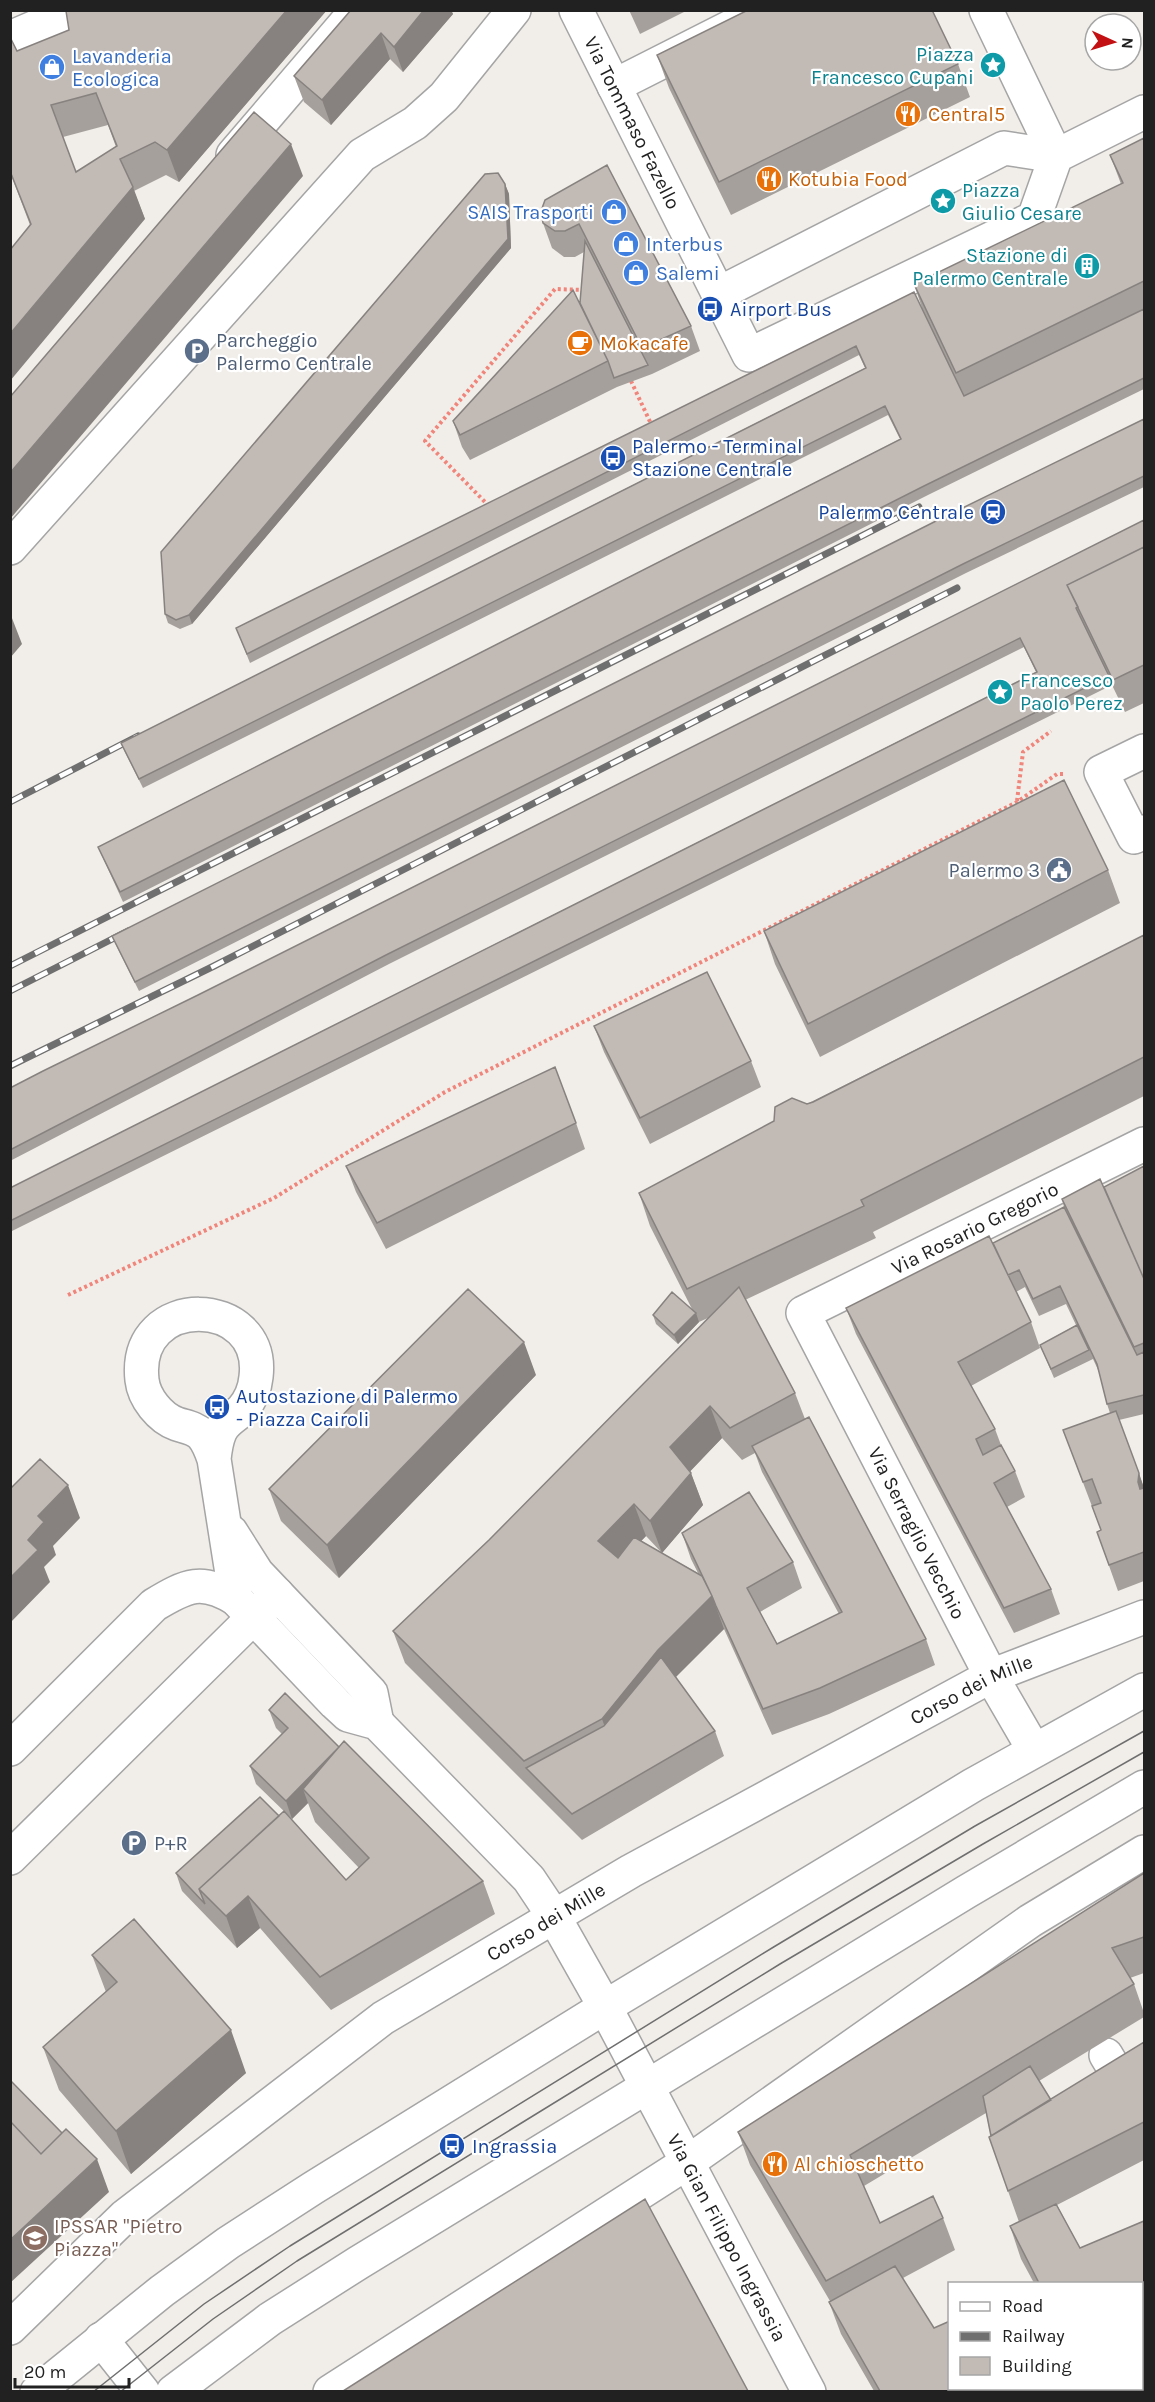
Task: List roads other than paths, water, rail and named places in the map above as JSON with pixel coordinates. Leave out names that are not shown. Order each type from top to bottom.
[{"type":"street","points":[[10,38],[75,10]]},
{"type":"street","points":[[215,177],[357,10]]},
{"type":"street","points":[[10,548],[362,155],[415,123],[444,97],[514,10]]},
{"type":"street","name":"Via Tommaso Fazello","points":[[576,10],[749,355],[1034,218],[1056,156]]},
{"type":"street","points":[[614,86],[764,10]]},
{"type":"street","points":[[986,10],[1056,156]]},
{"type":"street","points":[[718,294],[1004,148],[1056,156],[1144,112]]},
{"type":"street","points":[[1141,842],[1101,772],[1144,751]]},
{"type":"street","name":"Via Rosario Gregorio","points":[[803,1313],[1144,1144]]},
{"type":"street","name":"Via Serraglio Vecchio","points":[[803,1313],[991,1676],[1034,1750]]},
{"type":"street","points":[[214,1459],[224,1520],[245,1608]]},
{"type":"street","points":[[10,1749],[154,1605],[175,1592],[197,1586],[218,1588],[245,1608],[300,1668],[348,1715],[377,1723],[371,1693],[257,1573],[224,1520]]},
{"type":"street","points":[[10,1858],[245,1608],[277,1594]]},
{"type":"street","name":"Corso dei Mille","points":[[10,2328],[125,2216],[383,2018],[553,1915],[991,1676],[1144,1617]]},
{"type":"street","points":[[37,2391],[101,2339],[228,2243],[605,2007],[1034,1750],[1144,1690]]},
{"type":"street","name":"Via Gian Filippo Ingrassia","points":[[377,1723],[529,1879],[553,1915],[605,2007],[809,2391]]},
{"type":"street","points":[[172,2391],[270,2319],[358,2263],[966,1892],[1144,1787]]},
{"type":"street","points":[[330,2391],[1038,1935],[1144,1852]]},
{"type":"street","points":[[101,2339],[143,2391]]},
{"type":"tram line","points":[[93,2392],[204,2304],[290,2246],[772,1948],[975,1826],[1144,1731]]},
{"type":"tram line","points":[[120,2392],[213,2319],[297,2261],[780,1964],[1144,1752]]},
{"type":"railway","points":[[10,966],[919,507]]},
{"type":"railway","points":[[10,1066],[214,966],[957,588]]},
{"type":"railway","points":[[10,802],[138,736]]},
{"type":"railway","points":[[10,991],[128,931]]},
{"type":"place","name":"Piazza Francesco Cupani","points":[[993,65]]},
{"type":"place","name":"Lavanderia Ecologica","points":[[52,67]]},
{"type":"place","name":"Central5","points":[[908,114]]},
{"type":"place","name":"Kotubia Food","points":[[769,179]]},
{"type":"place","name":"Piazza Giulio Cesare","points":[[943,201]]},
{"type":"place","name":"SAIS Trasporti","points":[[614,212]]},
{"type":"place","name":"Interbus","points":[[626,244]]},
{"type":"place","name":"Stazione di Palermo Centrale","points":[[1087,266]]},
{"type":"place","name":"Salemi","points":[[636,273]]},
{"type":"place","name":"Airport Bus","points":[[710,309]]},
{"type":"place","name":"Mokacafe","points":[[580,343]]},
{"type":"place","name":"Parcheggio Palermo Centrale","points":[[197,351]]},
{"type":"place","name":"Palermo - Terminal Stazione Centrale","points":[[613,458]]},
{"type":"place","name":"Palermo Centrale","points":[[993,512]]},
{"type":"place","name":"Francesco Paolo Perez","points":[[1000,692]]},
{"type":"place","name":"Palermo 3","points":[[1059,870]]},
{"type":"place","name":"Autostazione di Palermo - Piazza Cairoli","points":[[217,1407]]},
{"type":"place","name":"P+R","points":[[134,1843]]},
{"type":"place","name":"Ingrassia","points":[[452,2146]]},
{"type":"place","name":"Al chioschetto","points":[[775,2164]]},
{"type":"place","name":"IPSSAR \"Pietro Piazza\"","points":[[35,2238]]}]
